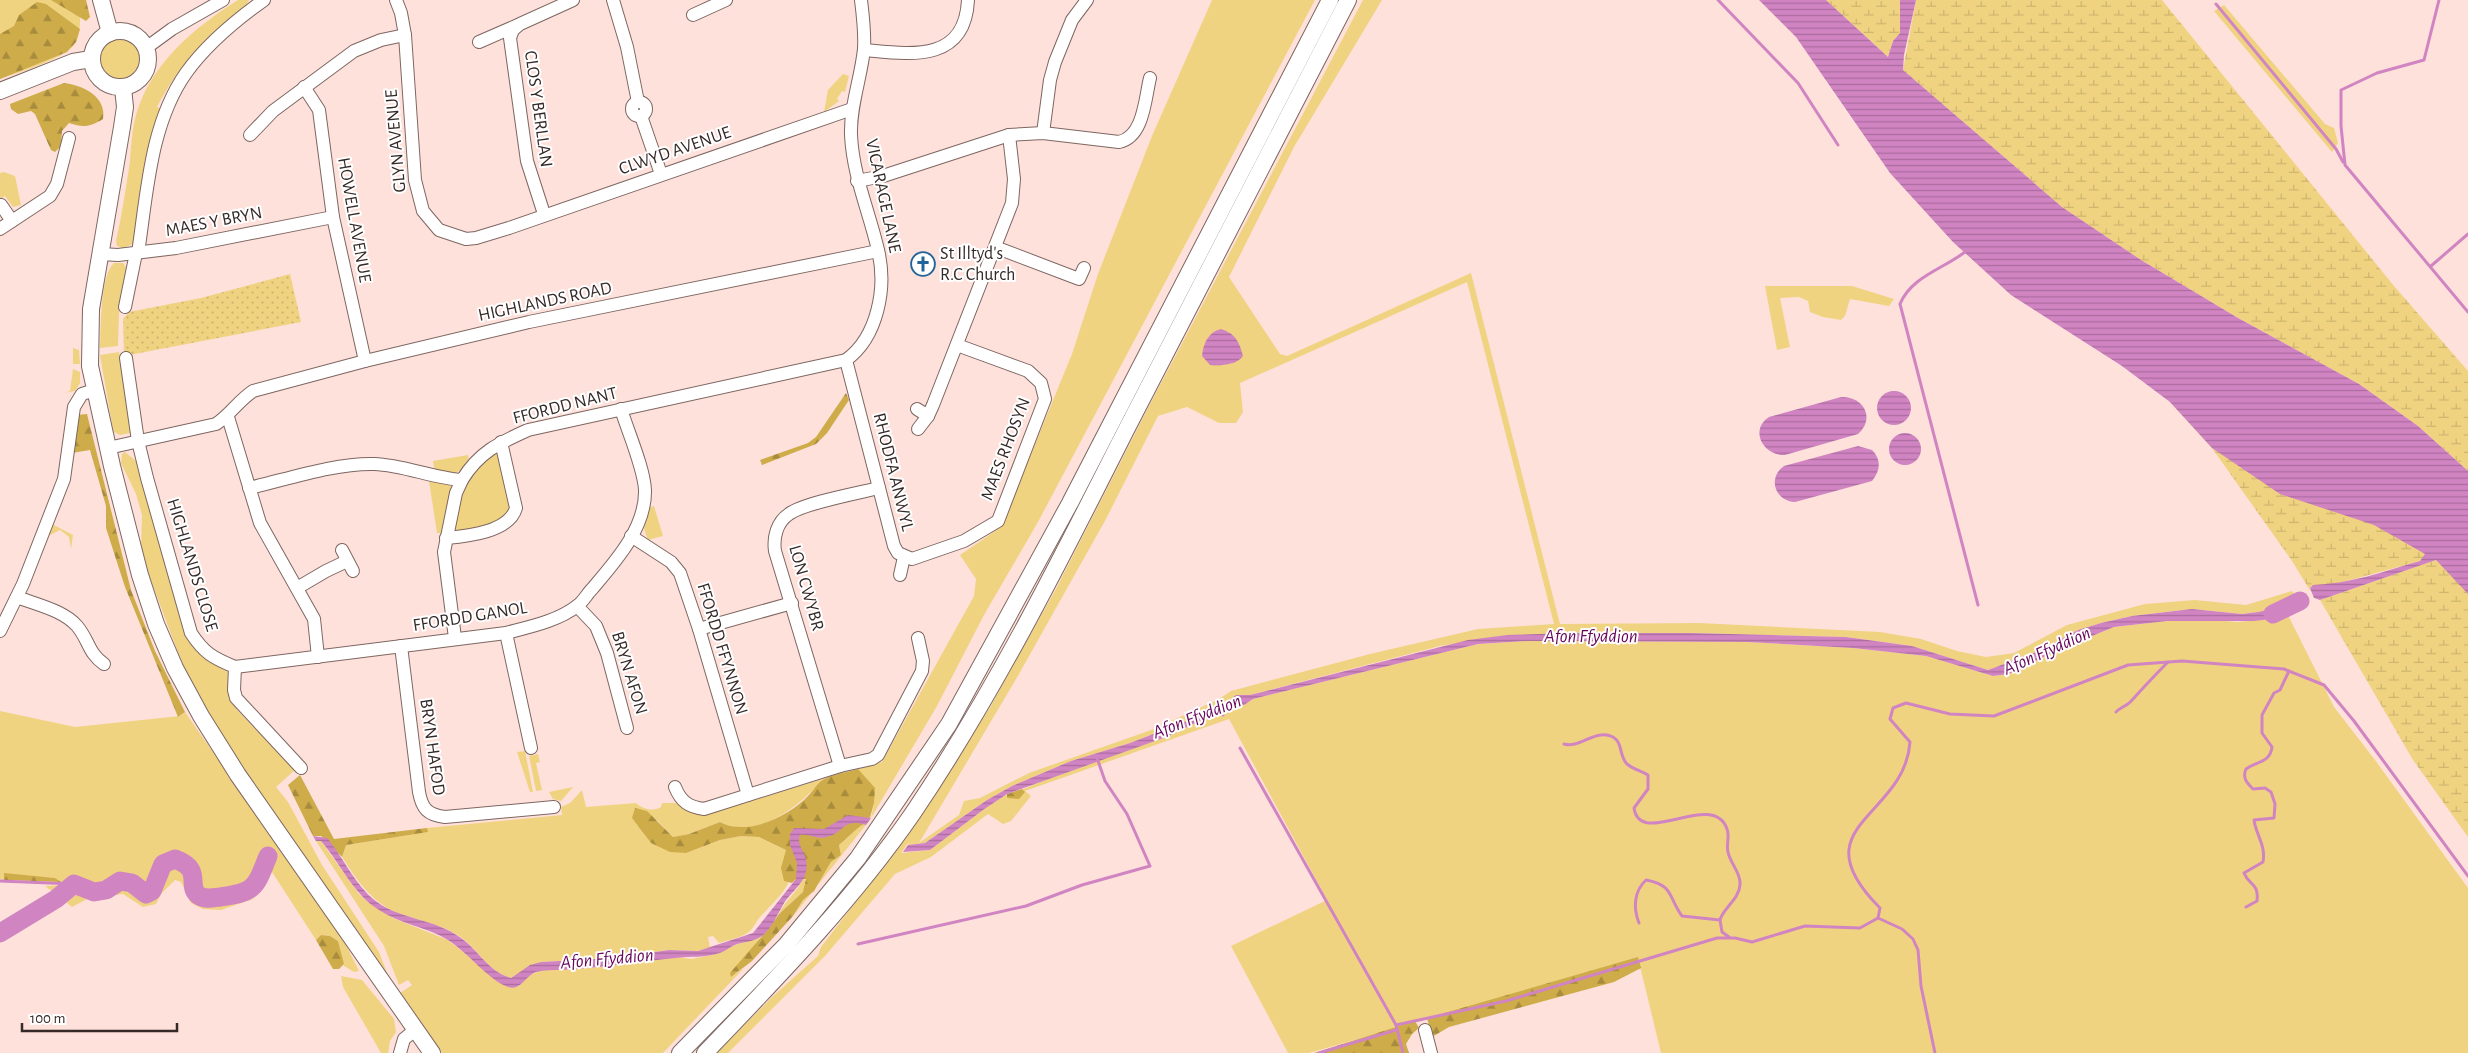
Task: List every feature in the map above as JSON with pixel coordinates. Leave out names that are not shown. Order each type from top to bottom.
[{"type":"main road","points":[[101,0],[110,33]]},
{"type":"main road","points":[[680,1053],[786,945],[858,858],[949,724],[1070,503],[1330,0]]},
{"type":"main road","points":[[705,1053],[771,985],[856,888],[911,814],[963,736],[1100,483],[1348,0]]},
{"type":"main road","points":[[120,31],[132,34],[140,39],[146,48],[149,58],[147,69],[142,78],[132,85],[123,88],[109,86],[101,80],[93,68],[92,58],[98,41],[110,33],[120,31]]},
{"type":"main road","points":[[0,91],[73,62],[92,58]]},
{"type":"main road","points":[[123,88],[124,114],[91,309],[89,343],[94,390],[140,575],[156,624],[176,668],[202,716],[238,775],[432,1053]]},
{"type":"street","points":[[146,48],[172,29],[223,0]]},
{"type":"street","points":[[125,307],[137,253],[155,149],[173,95],[186,73],[206,51],[264,0]]},
{"type":"street","name":"GLYN AVENUE","points":[[396,0],[402,13],[405,35],[415,180],[423,212],[439,230],[466,239],[476,238],[509,228]]},
{"type":"street","points":[[479,42],[534,18],[551,4],[573,0]]},
{"type":"street","points":[[613,0],[624,38],[638,102],[643,103],[646,109],[641,116],[661,174]]},
{"type":"street","points":[[693,15],[726,0]]},
{"type":"street","name":"VICARAGE LANE","points":[[846,360],[857,352],[863,344],[878,309],[880,277],[878,251],[857,181],[853,157],[852,109],[864,50],[864,18],[861,0]]},
{"type":"street","points":[[864,50],[925,54],[939,49],[952,38],[962,25],[968,0]]},
{"type":"street","points":[[1043,133],[1050,80],[1055,62],[1072,20],[1087,0]]},
{"type":"street","name":"CLOS Y BERLLAN","points":[[520,24],[510,38],[511,50],[526,161],[544,214]]},
{"type":"street","points":[[250,135],[260,116],[304,88],[354,51],[382,40],[405,35]]},
{"type":"street","points":[[857,181],[883,176],[1009,135],[1043,133],[1119,142],[1128,140],[1135,133],[1140,120],[1150,78]]},
{"type":"street","name":"HOWELL AVENUE","points":[[304,88],[319,110],[333,217],[365,361]]},
{"type":"street","name":"CLWYD AVENUE","points":[[509,228],[544,214],[852,109]]},
{"type":"street","points":[[918,428],[923,412],[957,345],[1014,191],[1009,135]]},
{"type":"street","points":[[0,229],[50,196],[54,191],[69,138]]},
{"type":"street","points":[[1,205],[12,221]]},
{"type":"street","name":"MAES Y BRYN","points":[[101,254],[118,256],[176,248],[333,217]]},
{"type":"street","points":[[995,246],[1084,277]]},
{"type":"street","name":"HIGHLANDS ROAD","points":[[229,415],[241,399],[253,391],[365,361],[529,322],[878,251]]},
{"type":"street","name":"MAES RHOSYN","points":[[957,345],[1028,371],[1041,383],[1045,399],[998,521],[964,541]]},
{"type":"street","name":"HIGHLANDS CLOSE","points":[[126,358],[138,441],[191,633],[202,650],[217,660],[235,667]]},
{"type":"street","name":"FFORDD NANT","points":[[455,638],[445,565],[446,538],[456,493],[462,480],[478,457],[501,442],[528,430],[846,360]]},
{"type":"street","name":"RHODFA ANWYL","points":[[846,360],[878,488],[894,546],[898,553],[912,559],[920,558],[964,541]]},
{"type":"street","points":[[0,629],[17,597],[64,479],[74,407],[82,394],[94,390]]},
{"type":"street","name":"FFORDD GANOL","points":[[235,667],[506,633],[542,623],[577,606],[616,562],[631,536],[643,504],[644,490],[621,410]]},
{"type":"street","points":[[108,448],[216,424],[229,415],[260,523],[271,546],[298,588],[314,619],[318,657]]},
{"type":"street","points":[[446,538],[464,536],[504,524],[514,514],[516,508],[501,442]]},
{"type":"street","points":[[249,488],[362,464],[376,464],[443,479],[462,480]]},
{"type":"street","name":"LON CWYBR","points":[[840,766],[775,551],[774,539],[783,520],[790,513],[816,504],[878,488]]},
{"type":"street","name":"FFORDD FFYNNON","points":[[631,536],[671,562],[680,573],[699,629],[748,795]]},
{"type":"street","points":[[900,575],[904,557]]},
{"type":"street","points":[[298,588],[326,570],[348,561]]},
{"type":"street","points":[[17,597],[60,613],[71,620],[78,627],[95,658],[104,664]]},
{"type":"street","points":[[699,629],[792,603]]},
{"type":"street","name":"BRYN AFON","points":[[577,606],[596,626],[607,653],[627,728]]},
{"type":"street","points":[[506,633],[520,726],[531,748]]},
{"type":"street","points":[[674,794],[695,808],[704,809],[840,766],[860,763],[878,755],[922,671],[922,644]]},
{"type":"street","name":"BRYN HAFOD","points":[[401,646],[419,792],[421,803],[426,810],[432,816],[445,817],[546,803]]},
{"type":"street","points":[[235,667],[234,690],[236,698],[301,762]]},
{"type":"street","points":[[613,719],[620,716],[621,704]]},
{"type":"street","points":[[400,1053],[404,1039],[415,1030]]},
{"type":"street","points":[[1425,1030],[1430,1053]]},
{"type":"green space","points":[[0,0],[79,0],[80,27],[76,42],[63,54],[53,59],[0,79]]},
{"type":"green space","points":[[51,0],[86,0],[90,17],[86,21]]},
{"type":"green space","points":[[238,0],[249,0],[246,6],[195,51],[166,90],[157,107],[162,109],[133,244],[123,248],[117,246],[116,241],[134,126],[143,96],[163,63],[176,48],[206,22]]},
{"type":"green space","points":[[1212,0],[1315,0],[1038,522],[984,615],[937,706],[871,818],[874,803],[858,769],[882,762],[974,596],[976,579],[960,555],[1001,527],[1072,354],[1098,274],[1152,136]]},
{"type":"green space","points":[[1363,0],[1382,0],[1294,147],[1229,277],[1280,354],[1287,356],[1471,273],[1560,624],[1699,623],[1880,632],[1921,639],[1957,651],[1986,657],[2014,653],[2067,625],[2145,604],[2195,600],[2246,605],[2292,591],[2298,598],[2281,607],[2258,612],[2242,614],[2192,609],[2132,616],[2101,623],[2078,630],[2039,651],[1988,670],[1912,646],[1846,637],[1691,633],[1507,635],[1440,646],[1250,695],[1236,696],[1226,703],[1187,721],[1130,743],[1071,761],[1012,786],[987,800],[925,843],[908,845],[909,842],[901,853],[930,850],[1007,794],[1006,796],[1062,773],[1169,736],[1220,711],[1244,705],[1253,699],[1478,644],[1528,641],[1747,642],[1853,648],[1926,656],[1993,676],[2009,674],[2060,649],[2114,627],[2207,619],[2237,622],[2271,619],[2287,613],[2334,707],[2468,888],[2468,1053],[1661,1053],[1638,958],[1309,1053],[1288,1053],[1231,946],[1327,900],[1229,719],[1025,791],[1031,796],[1011,821],[1003,824],[988,814],[931,857],[895,874],[825,956],[728,1053],[717,1053],[772,997],[818,956],[821,947],[909,833],[989,709],[1057,587],[1149,406]],"holes":[[[1467,282],[1554,624],[1478,629],[1370,654],[1231,691],[1219,699],[1154,729],[1029,773],[980,798],[964,801],[959,815],[919,843],[1019,674],[1106,519],[1158,416],[1187,407],[1219,423],[1236,423],[1243,412],[1240,383]]]},
{"type":"green space","points":[[1826,0],[1900,0],[1900,33],[1893,41],[1888,57]]},
{"type":"green space","points":[[1916,0],[2162,0],[2394,286],[2468,371],[2468,471],[2418,426],[2359,384],[2238,318],[2141,260],[2062,207],[1903,70]]},
{"type":"green space","points":[[37,2],[46,4],[80,29],[76,42],[67,52],[0,79],[0,34],[14,26],[19,15]]},
{"type":"green space","points":[[2224,5],[2325,124],[2334,128],[2338,143],[2332,152],[2214,11]]},
{"type":"green space","points":[[120,37],[135,43],[141,58],[135,73],[120,79],[105,73],[99,58],[105,43]]},
{"type":"green space","points":[[843,74],[849,76],[845,92],[842,91],[837,99],[839,101],[824,112],[828,90]]},
{"type":"green space","points":[[64,83],[86,89],[97,98],[103,111],[103,119],[87,126],[69,123],[62,131],[61,146],[55,152],[51,150],[35,114],[31,111],[18,114],[11,109],[10,104]]},
{"type":"green space","points":[[4,172],[15,176],[21,205],[13,207],[5,196],[0,199],[0,173]]},
{"type":"green space","points":[[114,263],[123,263],[128,271],[119,313],[118,346],[100,348],[104,290],[109,269]]},
{"type":"green space","points":[[290,274],[301,322],[124,356],[123,319],[129,312],[201,298]]},
{"type":"green space","points":[[1765,286],[1852,286],[1894,299],[1889,306],[1850,299],[1845,316],[1841,320],[1823,317],[1810,312],[1808,301],[1799,297],[1780,298],[1790,347],[1777,350]]},
{"type":"green space","points":[[73,348],[79,350],[80,364],[73,364]]},
{"type":"green space","points":[[119,352],[132,429],[130,433],[120,435],[114,432],[112,424],[100,355]]},
{"type":"green space","points":[[73,369],[80,372],[80,383],[75,391],[64,393],[70,391]]},
{"type":"green space","points":[[846,393],[849,400],[827,433],[816,444],[762,465],[760,460],[808,443],[816,437]]},
{"type":"green space","points":[[2170,402],[2454,526],[2420,561],[2332,585],[2313,585],[2310,588],[2311,592],[2292,561],[2212,448]]},
{"type":"green space","points":[[87,414],[131,590],[155,651],[185,712],[178,717],[125,587],[106,528],[106,506],[90,450],[72,453],[77,415]]},
{"type":"green space","points":[[125,452],[136,461],[190,641],[206,660],[228,672],[232,701],[237,710],[295,770],[276,787],[288,802],[322,865],[379,952],[392,986],[303,861],[203,707],[183,666],[147,570],[141,548],[142,515],[136,494],[121,463],[122,454]]},
{"type":"green space","points":[[495,453],[499,454],[512,505],[502,520],[472,530],[455,529],[459,500],[471,474]]},
{"type":"green space","points":[[468,455],[469,461],[458,472],[451,474],[435,473],[433,461]]},
{"type":"green space","points":[[429,481],[449,484],[453,489],[443,533],[437,533]]},
{"type":"green space","points":[[654,506],[663,536],[648,540],[644,529],[647,508]]},
{"type":"green space","points":[[52,524],[73,535],[71,549],[69,537],[60,530],[48,536]]},
{"type":"green space","points":[[2436,560],[2468,570],[2468,837],[2413,760],[2320,600]]},
{"type":"green space","points":[[0,711],[75,727],[180,716],[185,712],[342,937],[359,971],[354,972],[344,966],[338,941],[330,936],[321,935],[316,940],[272,872],[253,899],[221,910],[203,909],[191,903],[181,882],[175,880],[161,894],[156,904],[143,907],[123,894],[89,898],[72,907],[60,897],[72,889],[95,895],[105,893],[122,885],[146,895],[155,889],[166,869],[175,861],[187,869],[192,892],[198,897],[220,902],[236,899],[255,890],[272,864],[267,853],[251,886],[233,895],[198,892],[192,867],[183,859],[175,856],[163,863],[151,890],[147,892],[132,881],[115,880],[95,889],[61,882],[55,878],[4,874],[4,880],[0,879]]},
{"type":"green space","points":[[525,751],[533,792],[530,792],[517,752]]},
{"type":"green space","points":[[538,754],[540,762],[536,763],[542,790],[536,791],[529,756]]},
{"type":"green space","points":[[858,769],[875,788],[874,803],[869,821],[859,827],[839,845],[841,855],[831,862],[814,891],[803,900],[793,916],[752,961],[731,977],[730,973],[779,914],[803,892],[806,879],[796,879],[792,883],[784,881],[781,868],[786,850],[759,837],[741,836],[720,840],[686,853],[670,852],[651,843],[632,818],[635,808],[647,811],[673,837],[689,834],[720,822],[731,826],[755,826],[790,811],[824,779]]},
{"type":"green space","points":[[300,775],[334,839],[427,828],[428,832],[346,845],[342,857],[321,836],[313,836],[288,785]]},
{"type":"green space","points":[[823,779],[803,800],[777,818],[763,824],[734,827],[720,822],[689,834],[673,837],[657,820],[633,818],[651,843],[686,853],[720,840],[741,836],[759,837],[786,850],[791,870],[787,886],[751,930],[742,936],[719,943],[713,936],[708,937],[710,948],[698,951],[669,950],[614,958],[541,962],[511,978],[496,971],[468,943],[455,933],[398,913],[380,903],[359,882],[342,857],[345,845],[427,832],[427,828],[562,815],[561,807],[570,803],[582,790],[586,807],[636,803],[651,810],[658,809],[662,803],[676,803],[693,813],[715,812]]},
{"type":"green space","points":[[573,787],[561,801],[553,799],[549,792]]},
{"type":"green space","points":[[1022,789],[1025,792],[1019,799],[1007,798],[1007,794]]},
{"type":"green space","points":[[869,821],[817,886],[831,862],[841,855],[839,845],[859,827]]},
{"type":"green space","points":[[316,841],[321,841],[359,894],[368,902],[393,918],[448,940],[492,975],[519,986],[528,976],[542,970],[602,967],[678,957],[692,959],[720,953],[735,945],[761,936],[731,977],[744,968],[663,1053],[442,1053],[400,993],[412,985],[408,980],[399,985],[384,946]]},
{"type":"green space","points":[[4,873],[55,878],[61,882],[4,880]]},
{"type":"green space","points":[[804,877],[806,884],[803,892],[779,914],[798,887]]},
{"type":"green space","points":[[67,885],[57,895],[45,886]]},
{"type":"green space","points":[[811,893],[793,916],[803,900]]},
{"type":"green space","points":[[321,935],[330,936],[338,941],[344,964],[339,969],[333,969],[316,940]]},
{"type":"green space","points":[[1638,957],[1641,968],[1614,982],[1449,1027],[1432,1037],[1427,1018]]},
{"type":"green space","points":[[341,976],[362,980],[394,1019],[396,1032],[390,1041],[388,1053],[381,1053],[343,987]]},
{"type":"green space","points":[[1415,1021],[1419,1028],[1412,1034],[1406,1044],[1409,1053],[1314,1053]]},
{"type":"water","points":[[1759,0],[1826,0],[1888,57],[1893,41],[1900,33],[1900,0],[1916,0],[1904,55],[1903,70],[2062,207],[2141,260],[2238,318],[2359,384],[2418,426],[2468,471],[2468,594],[2436,560],[2320,600],[2314,598],[2310,588],[2313,585],[2354,580],[2381,573],[2420,561],[2425,554],[2374,525],[2280,494],[2212,448],[2170,402],[2122,366],[2011,295],[1953,242],[1890,173],[1796,37]]},
{"type":"water","points":[[1221,329],[1230,333],[1236,339],[1243,356],[1233,363],[1210,365],[1202,356],[1204,347],[1207,339]]},
{"type":"water","points":[[1894,391],[1906,396],[1911,408],[1906,420],[1894,425],[1882,420],[1877,408],[1882,396]]},
{"type":"water","points":[[1841,397],[1855,400],[1865,409],[1866,421],[1858,434],[1785,455],[1770,451],[1761,441],[1760,429],[1763,422],[1769,417]]},
{"type":"water","points":[[1905,433],[1917,437],[1921,449],[1917,461],[1905,465],[1893,461],[1889,449],[1893,437]]},
{"type":"water","points":[[1858,446],[1872,450],[1879,462],[1877,473],[1872,481],[1795,502],[1782,498],[1778,493],[1775,482],[1776,477],[1784,466]]},
{"type":"water","points":[[2294,600],[2297,607],[2271,619],[2254,621],[2167,621],[2114,627],[2060,649],[2009,674],[1993,676],[1926,656],[1853,648],[1747,642],[1528,641],[1478,644],[1253,699],[1244,705],[1220,711],[1169,736],[1007,794],[930,850],[903,852],[908,845],[925,843],[987,800],[1012,786],[1071,761],[1130,743],[1187,721],[1226,703],[1236,695],[1250,695],[1468,640],[1507,635],[1570,633],[1691,633],[1846,637],[1912,646],[1988,670],[2039,651],[2078,630],[2101,623],[2132,616],[2192,609],[2242,614],[2281,607]]},
{"type":"water","points":[[848,815],[871,818],[866,825],[858,823],[848,824],[838,832],[827,837],[820,838],[800,835],[799,842],[807,868],[803,880],[787,899],[769,929],[759,938],[737,944],[709,956],[539,971],[532,974],[520,985],[512,988],[494,979],[448,940],[379,910],[362,896],[321,841],[316,841],[313,836],[327,838],[362,888],[377,902],[397,913],[430,923],[451,932],[467,943],[496,971],[511,978],[530,965],[541,962],[614,958],[669,950],[698,951],[753,933],[796,879],[797,863],[790,845],[790,834],[794,828],[824,829]]},
{"type":"waterway","points":[[1718,0],[1798,83],[1838,145]]},
{"type":"waterway","points":[[2439,0],[2424,60],[2377,73],[2341,90],[2341,126],[2345,165],[2468,312]]},
{"type":"waterway","points":[[2216,4],[2336,149],[2343,162]]},
{"type":"waterway","points":[[2431,266],[2468,234]]},
{"type":"waterway","points":[[1965,252],[1920,280],[1905,295],[1900,304],[1978,605]]},
{"type":"waterway","name":"Afon Ffyddion","points":[[2273,614],[2300,601]]},
{"type":"waterway","points":[[1396,1025],[1506,1001],[1717,938],[1735,938],[1752,942],[1805,926],[1860,928],[1878,918],[1880,908],[1857,880],[1849,858],[1852,839],[1862,822],[1892,788],[1904,768],[1910,742],[1890,719],[1893,708],[1906,703],[1950,714],[1994,716],[2128,665],[2182,661],[2284,669],[2324,685],[2354,721],[2468,876]]},
{"type":"waterway","points":[[2116,712],[2131,702],[2168,662]]},
{"type":"waterway","points":[[2246,907],[2257,901],[2257,890],[2244,873],[2263,862],[2264,856],[2254,820],[2274,818],[2275,804],[2271,792],[2265,788],[2253,789],[2251,787],[2246,780],[2245,772],[2250,766],[2266,759],[2271,752],[2272,747],[2262,733],[2262,715],[2274,693],[2280,690],[2289,671]]},
{"type":"waterway","name":"Afon Ffyddion","points":[[1223,715],[1225,707]]},
{"type":"waterway","points":[[1564,744],[1576,744],[1600,735],[1613,737],[1620,746],[1627,764],[1648,775],[1648,789],[1634,808],[1639,819],[1649,823],[1693,816],[1707,815],[1719,818],[1727,829],[1728,852],[1740,880],[1737,894],[1724,911],[1720,920]]},
{"type":"waterway","points":[[1240,748],[1396,1025],[1403,1053]]},
{"type":"waterway","points":[[858,944],[1026,906],[1082,885],[1150,866],[1127,814],[1105,781],[1097,758]]},
{"type":"waterway","name":"Afon Ffyddion","points":[[0,933],[56,899],[74,884],[94,892],[106,890],[120,881],[132,883],[146,894],[152,891],[163,864],[175,859],[184,863],[189,868],[193,877],[193,887],[201,897],[211,898],[247,891],[260,876],[268,856]]},
{"type":"waterway","points":[[1639,923],[1635,906],[1639,889],[1646,880],[1655,882],[1666,889],[1682,916],[1720,920],[1722,932],[1729,937]]},
{"type":"waterway","points":[[0,881],[74,884]]},
{"type":"waterway","points":[[1878,918],[1902,929],[1913,939],[1918,950],[1921,986],[1935,1053]]},
{"type":"waterway","points":[[1319,1053],[1396,1030]]},
{"type":"place","name":"St Illtyd's R.C Church","points":[[923,264]]}]
